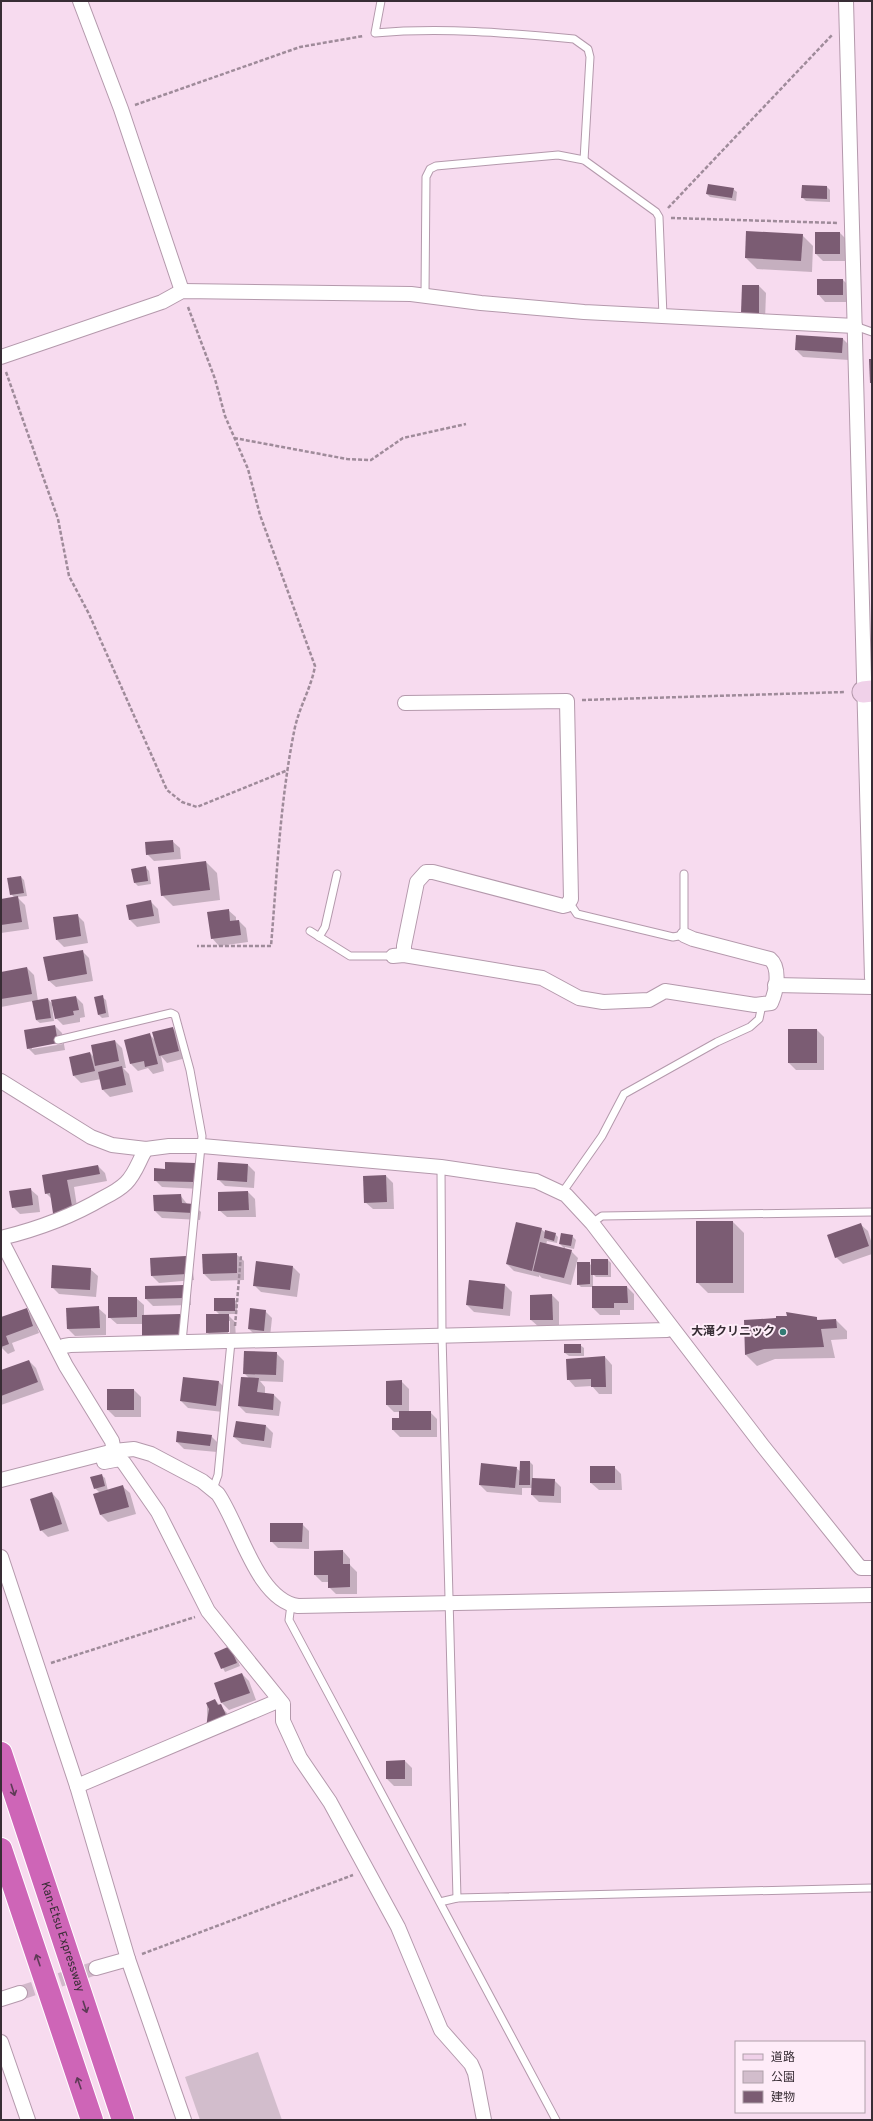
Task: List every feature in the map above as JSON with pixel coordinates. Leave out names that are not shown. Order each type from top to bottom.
[{"type":"highway","name":"Kan-Etsu Expressway","points":[[1,1753],[123,2120]]},
{"type":"highway","points":[[1,1849],[92,2120]]},
{"type":"street","points":[[80,1],[121,109],[182,291]]},
{"type":"street","points":[[846,1],[855,326],[868,691],[872,978]]},
{"type":"street","points":[[2,361],[162,302],[182,291],[425,295],[481,303],[526,307],[855,326]]},
{"type":"street","points":[[406,703],[567,701],[571,899],[564,906],[433,872],[426,872],[417,882],[404,946],[398,956],[542,978],[579,998],[603,1002],[649,1000],[665,991],[762,1005],[771,1003],[775,985],[775,967],[770,960],[693,939],[684,935]]},
{"type":"street","points":[[775,985],[872,987]]},
{"type":"street","points":[[1,1081],[91,1137],[112,1145],[146,1149],[169,1146],[202,1146],[441,1167],[536,1181],[562,1193],[579,1208],[592,1223],[762,1445],[858,1565],[861,1568],[872,1568]]},
{"type":"street","points":[[114,1451],[112,1442],[59,1350],[1,1238],[47,1225],[86,1208],[113,1192],[126,1183],[133,1175],[146,1149]]},
{"type":"street","points":[[59,1350],[64,1346],[70,1345],[667,1330],[671,1327]]},
{"type":"street","points":[[1,1480],[114,1451],[142,1451],[202,1481],[213,1489],[222,1500],[267,1587],[281,1601],[291,1605],[307,1607],[872,1596]]},
{"type":"street","points":[[1,1489],[111,1460],[120,1459],[124,1463],[158,1512],[208,1611],[283,1704],[284,1721],[300,1758],[330,1802],[398,1927],[440,2030],[471,2064],[475,2073],[484,2120]]},
{"type":"street","points":[[1,1557],[77,1786],[128,1959],[184,2120]]},
{"type":"street","points":[[77,1786],[273,1703]]},
{"type":"street","points":[[96,1968],[128,1959]]},
{"type":"street","points":[[1,1998],[20,1993]]},
{"type":"street","points":[[1,2042],[28,2120]]},
{"type":"lane","points":[[381,1],[375,34],[413,30],[469,31],[574,39],[588,49],[590,57],[584,160]]},
{"type":"lane","points":[[425,295],[426,177],[430,169],[436,166],[558,155],[584,160],[656,212],[659,217],[663,316]]},
{"type":"lane","points":[[855,326],[872,332]]},
{"type":"lane","points":[[319,937],[325,927],[337,874]]},
{"type":"lane","points":[[569,902],[577,914],[672,937],[684,935],[684,874]]},
{"type":"lane","points":[[310,931],[350,956],[398,956]]},
{"type":"lane","points":[[562,1193],[602,1136],[624,1094],[717,1042],[750,1026],[759,1019],[762,1005]]},
{"type":"lane","points":[[58,1040],[171,1013],[175,1015],[194,1090],[202,1136],[182,1342]]},
{"type":"lane","points":[[441,1167],[442,1335],[457,1898]]},
{"type":"lane","points":[[592,1223],[602,1216],[872,1212]]},
{"type":"lane","points":[[213,1489],[218,1475],[231,1342]]},
{"type":"lane","points":[[291,1605],[289,1620],[556,2120]]},
{"type":"lane","points":[[440,1902],[457,1898],[872,1888]]},
{"type":"path","points":[[659,217],[847,19]]},
{"type":"path","points":[[121,109],[300,47],[375,34]]},
{"type":"path","points":[[659,217],[852,224]]},
{"type":"path","points":[[182,291],[215,379],[225,416],[248,469],[260,515],[315,666],[313,676],[296,724],[288,770],[271,946],[196,946]]},
{"type":"path","points":[[2,361],[58,519],[70,576],[89,614],[167,790],[182,802],[197,807],[288,770]]},
{"type":"path","points":[[234,438],[347,459],[366,461],[371,460],[403,438],[466,424]]},
{"type":"path","points":[[567,701],[868,691]]},
{"type":"path","points":[[231,1342],[234,1332],[241,1255]]},
{"type":"path","points":[[38,1667],[201,1616]]},
{"type":"path","points":[[128,1959],[358,1873]]},
{"type":"green space","points":[[258,2052],[282,2120],[200,2120],[185,2077]]},
{"type":"building","points":[[708,184],[734,188],[732,198],[706,194]]},
{"type":"building","points":[[802,185],[827,186],[827,199],[801,198]]},
{"type":"building","points":[[746,231],[803,234],[801,261],[745,258]]},
{"type":"building","points":[[815,232],[840,232],[840,254],[815,254]]},
{"type":"building","points":[[817,279],[843,279],[843,295],[817,295]]},
{"type":"building","points":[[742,285],[759,285],[759,314],[741,313]]},
{"type":"building","points":[[796,335],[843,338],[842,353],[795,350]]},
{"type":"building","points":[[869,359],[872,359],[872,383],[870,383]]},
{"type":"building","points":[[173,840],[174,852],[146,855],[145,842]]},
{"type":"building","points":[[206,861],[210,890],[161,896],[158,867]]},
{"type":"building","points":[[146,866],[148,881],[134,883],[131,869]]},
{"type":"building","points":[[21,876],[24,893],[10,895],[7,878]]},
{"type":"building","points":[[18,896],[22,922],[1,925],[1,899]]},
{"type":"building","points":[[151,900],[154,916],[129,920],[126,905]]},
{"type":"building","points":[[229,909],[230,921],[239,920],[241,935],[211,939],[207,912]]},
{"type":"building","points":[[78,914],[81,936],[56,940],[53,917]]},
{"type":"building","points":[[83,950],[87,974],[48,981],[43,957]]},
{"type":"building","points":[[27,967],[32,994],[1,999],[1,972]]},
{"type":"building","points":[[103,995],[106,1013],[98,1015],[94,997]]},
{"type":"building","points":[[76,996],[79,1010],[73,1011],[74,1015],[55,1019],[51,1000]]},
{"type":"building","points":[[48,998],[51,1018],[36,1020],[32,1001]]},
{"type":"building","points":[[55,1025],[58,1043],[27,1049],[24,1030]]},
{"type":"building","points":[[173,1027],[179,1051],[159,1056],[152,1032]]},
{"type":"building","points":[[788,1029],[817,1029],[817,1063],[788,1063]]},
{"type":"building","points":[[150,1033],[158,1064],[145,1067],[144,1061],[130,1064],[124,1040]]},
{"type":"building","points":[[115,1040],[119,1061],[95,1066],[91,1045]]},
{"type":"building","points":[[90,1052],[95,1071],[73,1076],[69,1057]]},
{"type":"building","points":[[122,1066],[126,1085],[102,1090],[98,1072]]},
{"type":"building","points":[[165,1162],[195,1163],[195,1182],[154,1181],[154,1168],[165,1169]]},
{"type":"building","points":[[218,1162],[248,1164],[247,1182],[217,1180]]},
{"type":"building","points":[[98,1165],[100,1174],[67,1180],[73,1211],[54,1220],[50,1193],[45,1194],[42,1175]]},
{"type":"building","points":[[386,1175],[387,1202],[364,1203],[363,1176]]},
{"type":"building","points":[[31,1188],[33,1205],[12,1208],[9,1191]]},
{"type":"building","points":[[248,1191],[249,1210],[218,1211],[218,1192]]},
{"type":"building","points":[[181,1194],[182,1203],[194,1204],[193,1213],[154,1211],[153,1195]]},
{"type":"building","points":[[696,1221],[733,1221],[733,1283],[696,1283]]},
{"type":"building","points":[[516,1222],[542,1228],[532,1271],[506,1264]]},
{"type":"building","points":[[861,1223],[869,1246],[835,1258],[827,1235]]},
{"type":"building","points":[[545,1230],[556,1233],[554,1241],[544,1238]]},
{"type":"building","points":[[561,1233],[573,1235],[571,1246],[559,1244]]},
{"type":"building","points":[[540,1242],[572,1250],[564,1278],[533,1271]]},
{"type":"building","points":[[237,1253],[237,1273],[203,1274],[202,1254]]},
{"type":"building","points":[[186,1256],[187,1274],[151,1276],[150,1258]]},
{"type":"building","points":[[591,1259],[608,1259],[608,1275],[591,1275]]},
{"type":"building","points":[[256,1261],[293,1266],[290,1290],[253,1286]]},
{"type":"building","points":[[577,1262],[590,1262],[590,1284],[577,1285]]},
{"type":"building","points":[[52,1265],[91,1268],[90,1290],[51,1288]]},
{"type":"building","points":[[469,1280],[505,1284],[503,1309],[466,1305]]},
{"type":"building","points":[[184,1285],[184,1298],[145,1299],[145,1286]]},
{"type":"building","points":[[592,1286],[627,1286],[628,1303],[614,1303],[614,1308],[592,1308]]},
{"type":"building","points":[[552,1294],[553,1320],[530,1320],[530,1295]]},
{"type":"building","points":[[108,1297],[137,1297],[137,1317],[108,1318]]},
{"type":"building","points":[[214,1298],[235,1298],[235,1311],[214,1311]]},
{"type":"building","points":[[99,1306],[100,1328],[67,1329],[66,1308]]},
{"type":"building","points":[[27,1308],[33,1326],[6,1336],[9,1344],[1,1347],[1,1317]]},
{"type":"building","points":[[250,1308],[266,1310],[264,1331],[248,1329]]},
{"type":"building","name":"大滝クリニック","points":[[786,1312],[817,1317],[817,1320],[836,1319],[837,1328],[821,1329],[824,1347],[764,1349],[745,1355],[744,1320],[787,1316]]},
{"type":"building","points":[[180,1314],[180,1335],[142,1336],[142,1315]]},
{"type":"building","points":[[206,1314],[229,1314],[229,1332],[206,1333]]},
{"type":"building","points":[[564,1344],[581,1344],[581,1353],[564,1353]]},
{"type":"building","points":[[244,1351],[277,1352],[276,1375],[243,1374]]},
{"type":"building","points":[[605,1356],[606,1387],[591,1387],[591,1379],[567,1380],[566,1359]]},
{"type":"building","points":[[29,1360],[38,1382],[1,1396],[1,1370]]},
{"type":"building","points":[[183,1377],[219,1381],[216,1406],[180,1401]]},
{"type":"building","points":[[241,1377],[259,1378],[257,1392],[274,1394],[273,1410],[238,1406]]},
{"type":"building","points":[[402,1380],[402,1405],[386,1405],[386,1381]]},
{"type":"building","points":[[107,1389],[134,1389],[134,1410],[107,1410]]},
{"type":"building","points":[[399,1411],[431,1411],[431,1430],[392,1430],[392,1418],[399,1418]]},
{"type":"building","points":[[236,1421],[266,1425],[264,1441],[233,1437]]},
{"type":"building","points":[[177,1431],[212,1435],[210,1446],[176,1442]]},
{"type":"building","points":[[520,1461],[530,1461],[530,1485],[519,1485]]},
{"type":"building","points":[[481,1463],[517,1467],[515,1488],[479,1485]]},
{"type":"building","points":[[590,1466],[615,1466],[615,1483],[590,1483]]},
{"type":"building","points":[[102,1474],[105,1486],[94,1489],[90,1477]]},
{"type":"building","points":[[532,1478],[555,1479],[554,1496],[531,1495]]},
{"type":"building","points":[[123,1485],[129,1507],[100,1515],[93,1494]]},
{"type":"building","points":[[52,1492],[62,1524],[40,1531],[30,1499]]},
{"type":"building","points":[[270,1523],[303,1523],[302,1542],[270,1542]]},
{"type":"building","points":[[343,1550],[343,1564],[350,1564],[350,1587],[328,1588],[328,1575],[314,1575],[314,1551]]},
{"type":"building","points":[[230,1646],[237,1663],[221,1669],[214,1653]]},
{"type":"building","points":[[242,1673],[250,1693],[221,1703],[214,1683]]},
{"type":"building","points":[[215,1699],[218,1705],[221,1704],[227,1717],[206,1727],[209,1709],[206,1703]]},
{"type":"building","points":[[405,1760],[405,1779],[386,1779],[386,1761]]},
{"type":"tunnel","points":[[20,1993],[96,1968]]},
{"type":"place","name":"大滝クリニック","points":[[783,1332]]}]
